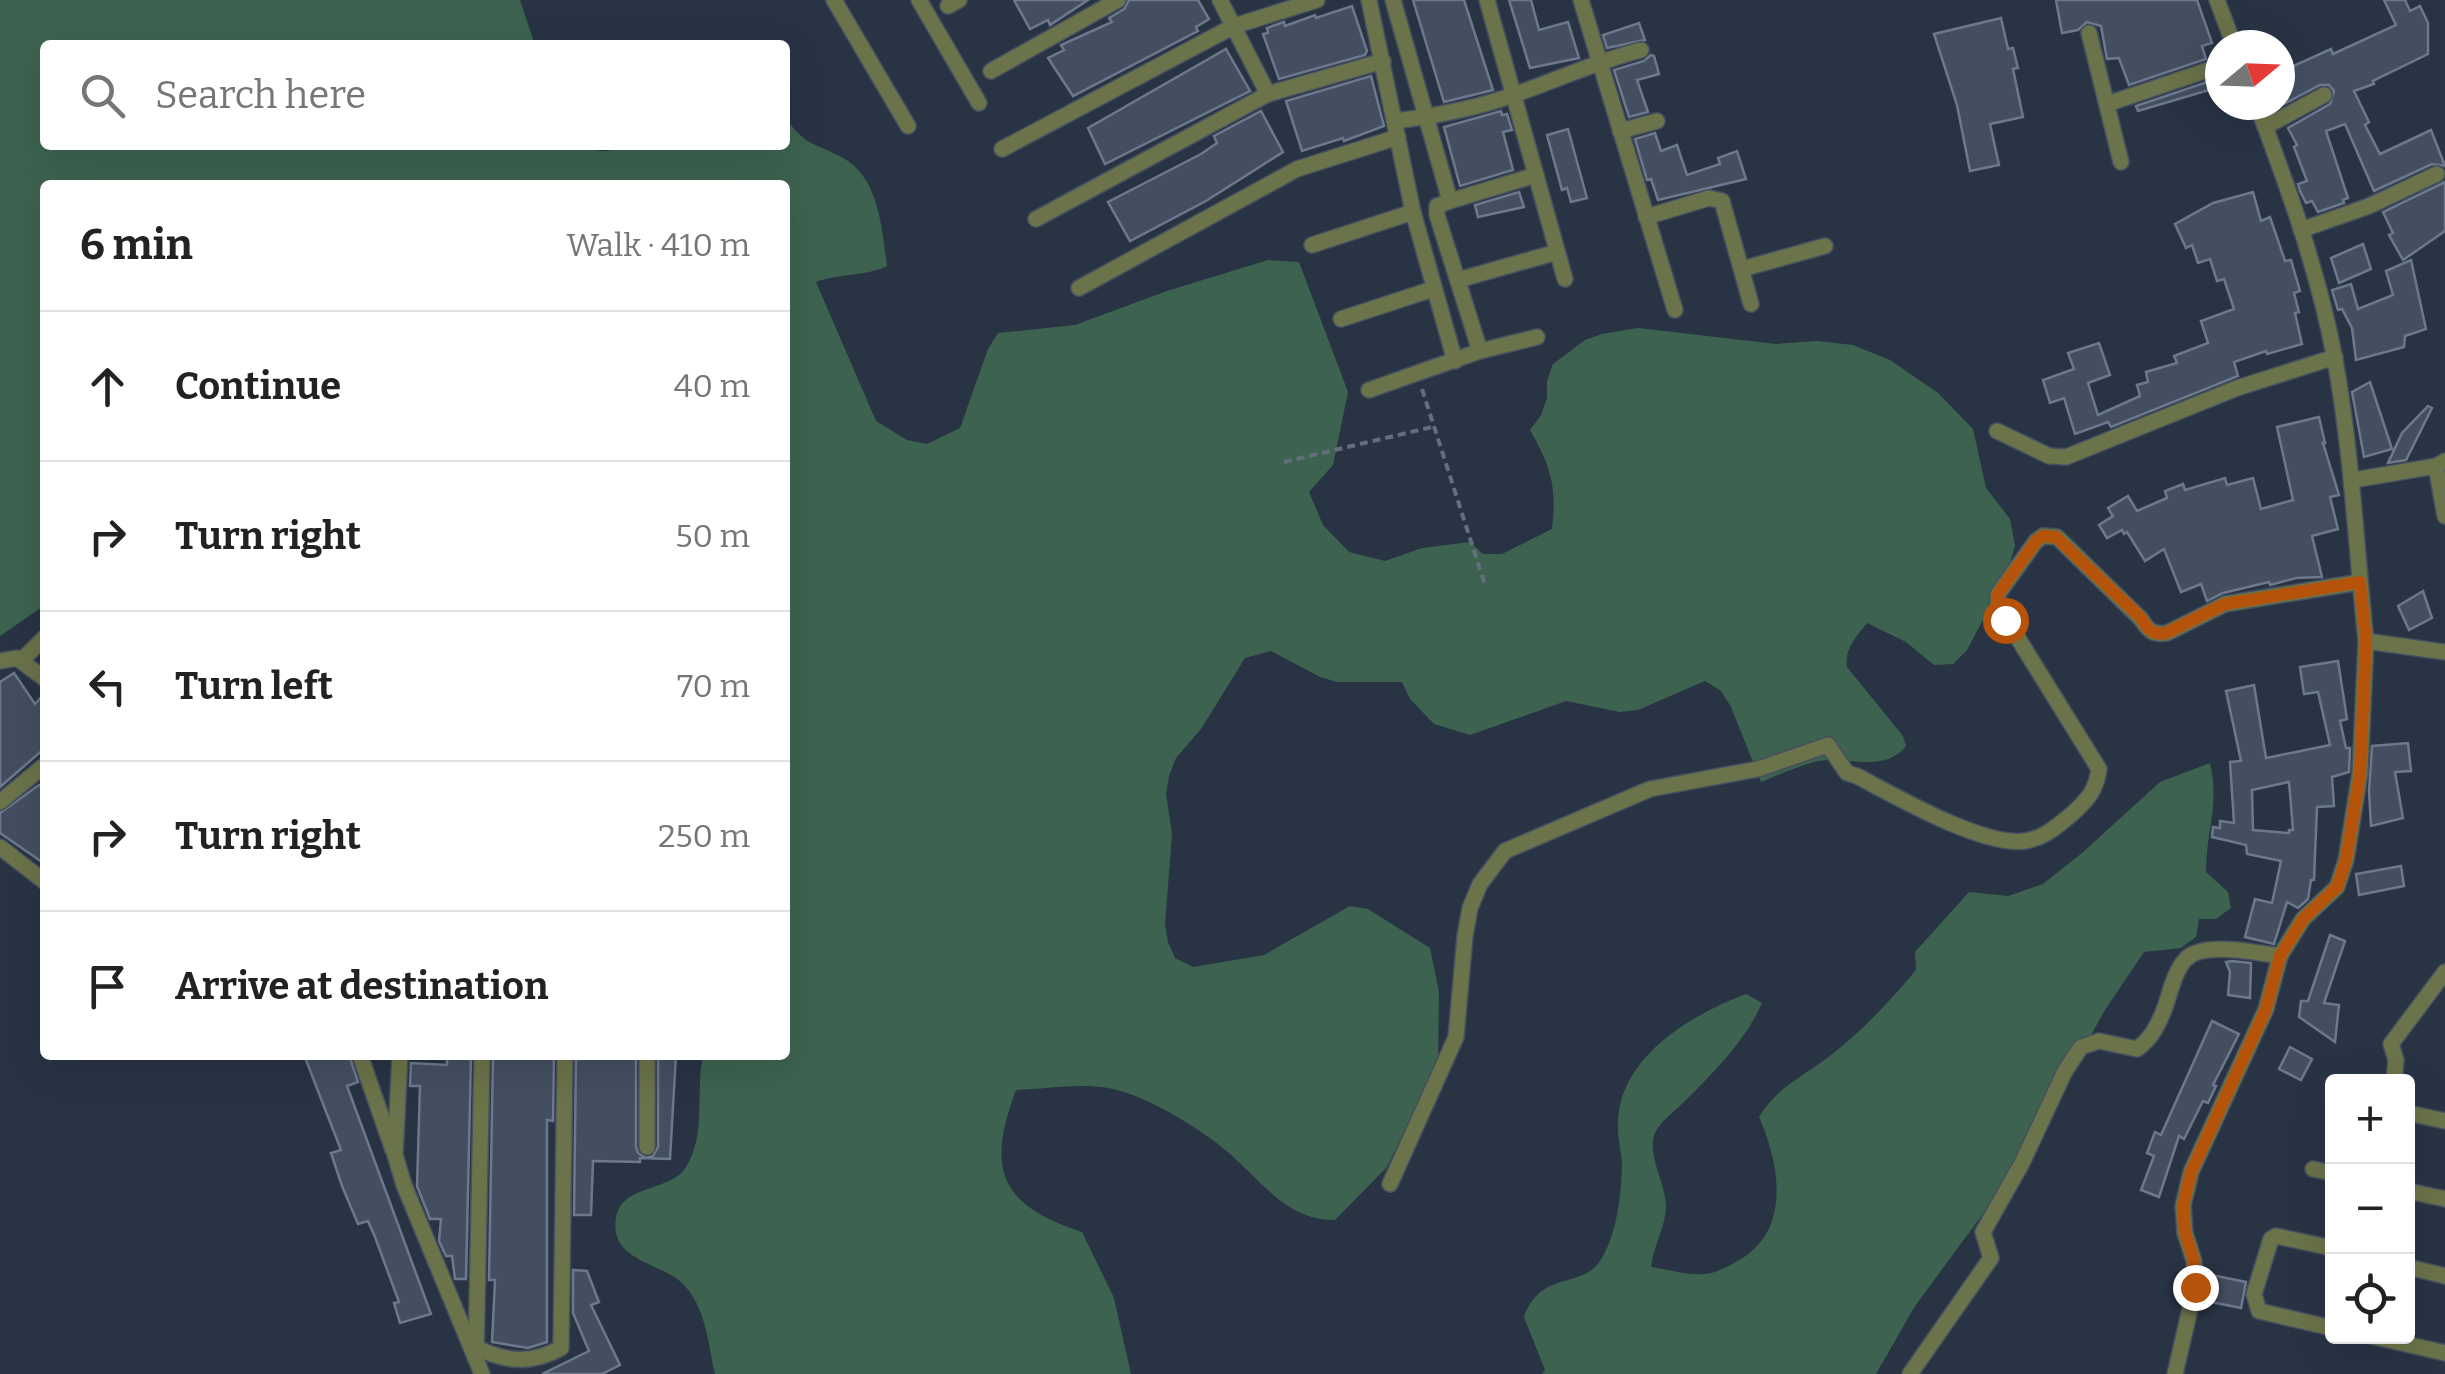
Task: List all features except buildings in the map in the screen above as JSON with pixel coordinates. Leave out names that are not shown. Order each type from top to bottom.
[{"type":"street","points":[[834,0],[908,126]]},
{"type":"street","points":[[919,0],[979,103]]},
{"type":"street","points":[[992,71],[1118,0]]},
{"type":"street","points":[[1220,0],[1268,94]]},
{"type":"street","points":[[1002,150],[1234,26],[1317,0]]},
{"type":"street","points":[[1368,0],[1413,212],[1455,361]]},
{"type":"street","points":[[1393,0],[1450,201]]},
{"type":"street","points":[[1486,0],[1564,279]]},
{"type":"street","points":[[1581,0],[1675,310]]},
{"type":"street","points":[[2217,0],[2228,30]]},
{"type":"street","points":[[2089,33],[2122,162]]},
{"type":"street","points":[[1079,288],[1297,169],[1425,118],[1513,95],[1598,61],[1642,50]]},
{"type":"street","points":[[1036,220],[1268,94],[1383,61]]},
{"type":"street","points":[[2107,104],[2205,71]]},
{"type":"street","points":[[2265,127],[2324,95]]},
{"type":"street","points":[[2174,1374],[2195,1287],[2183,1206],[2198,1155],[2266,1009],[2280,956],[2303,919],[2337,887],[2346,860],[2360,773],[2366,641],[2353,480],[2335,357],[2302,230],[2262,120]]},
{"type":"street","points":[[1620,131],[1657,121]]},
{"type":"street","points":[[2302,230],[2369,206],[2437,174]]},
{"type":"street","points":[[1480,352],[1436,209],[1450,201],[1536,175]]},
{"type":"street","points":[[1646,217],[1718,199],[1724,205],[1751,304]]},
{"type":"street","points":[[1312,246],[1413,212]]},
{"type":"street","points":[[1742,270],[1825,246]]},
{"type":"street","points":[[1458,280],[1557,252]]},
{"type":"street","points":[[1341,319],[1433,289]]},
{"type":"street","points":[[1369,390],[1537,337]]},
{"type":"street","points":[[1997,431],[2049,456],[2066,456],[2237,388],[2335,357]]},
{"type":"street","points":[[2353,480],[2440,464],[2445,516]]},
{"type":"street","points":[[1390,1184],[1456,1037],[1470,908],[1480,884],[1505,851],[1650,789],[1758,769],[1828,745],[1847,774],[1929,815],[2005,840],[2036,838],[2049,833],[2089,799],[2097,788],[2099,769],[1998,606],[1998,594],[2036,541],[2043,536],[2056,537],[2141,618],[2149,631],[2157,634],[2225,604],[2360,582]]},
{"type":"street","points":[[2366,641],[2445,652]]},
{"type":"street","points":[[22,660],[40,642]]},
{"type":"street","points":[[0,661],[22,660],[40,675]]},
{"type":"street","points":[[0,802],[40,774]]},
{"type":"street","points":[[0,848],[40,878]]},
{"type":"street","points":[[1910,1374],[1991,1258],[1983,1232],[2081,1047],[2099,1041],[2138,1048],[2148,1041],[2188,956],[2206,950],[2280,956]]},
{"type":"street","points":[[2395,1074],[2391,1044],[2445,972]]},
{"type":"street","points":[[362,1060],[404,1185],[478,1361]]},
{"type":"street","points":[[395,1155],[400,1060]]},
{"type":"street","points":[[478,1361],[482,1060]]},
{"type":"street","points":[[478,1361],[522,1362],[561,1348],[564,1060]]},
{"type":"street","points":[[647,1060],[647,1147]]},
{"type":"street","points":[[2415,1115],[2445,1121]]},
{"type":"street","points":[[2313,1168],[2325,1171]]},
{"type":"street","points":[[2415,1192],[2445,1199]]},
{"type":"street","points":[[2325,1246],[2276,1236],[2271,1240],[2254,1294],[2259,1312],[2325,1326]]},
{"type":"street","points":[[2415,1269],[2445,1276]]},
{"type":"street","points":[[2406,1344],[2445,1353]]},
{"type":"path","points":[[1418,375],[1486,585]]},
{"type":"path","points":[[1284,462],[1432,426]]},
{"type":"green space","points":[[0,0],[520,0],[533,40],[40,40],[40,150],[790,150],[790,124],[805,139],[855,167],[877,206],[887,266],[816,282],[876,421],[907,440],[927,444],[960,428],[988,349],[998,333],[1075,325],[1268,260],[1299,262],[1348,392],[1333,465],[1309,492],[1323,525],[1349,552],[1385,561],[1422,548],[1470,542],[1483,554],[1502,554],[1552,529],[1551,477],[1530,430],[1547,398],[1553,364],[1585,340],[1638,328],[1776,344],[1817,341],[1853,345],[1890,360],[1938,393],[1973,429],[1986,488],[2010,519],[2015,546],[2005,578],[1967,650],[1953,664],[1934,665],[1906,642],[1867,623],[1852,643],[1847,667],[1903,736],[1906,746],[1897,755],[1875,762],[1814,762],[1761,782],[1731,707],[1721,691],[1705,681],[1638,710],[1620,712],[1566,701],[1470,735],[1434,724],[1410,699],[1402,682],[1337,682],[1271,651],[1245,658],[1201,729],[1176,758],[1169,776],[1166,794],[1172,834],[1165,924],[1175,958],[1193,967],[1264,955],[1350,906],[1368,909],[1430,948],[1439,992],[1438,1061],[1387,1167],[1335,1220],[1318,1219],[1290,1207],[1217,1144],[1188,1123],[1139,1097],[1097,1087],[1016,1090],[1002,1142],[1007,1181],[1033,1210],[1082,1232],[1114,1298],[1131,1374],[715,1374],[705,1325],[689,1291],[671,1275],[627,1251],[616,1232],[616,1218],[627,1199],[669,1181],[686,1167],[696,1140],[702,1060],[790,1060],[790,180],[40,180],[40,608],[0,636]]},
{"type":"green space","points":[[2210,763],[2213,805],[2206,872],[2228,892],[2231,908],[2216,919],[2199,919],[2196,937],[2181,948],[2144,952],[2105,1010],[2016,1169],[1915,1306],[1876,1374],[1542,1374],[1545,1370],[1524,1317],[1541,1291],[1586,1274],[1608,1246],[1621,1189],[1620,1104],[1642,1061],[1660,1043],[1702,1014],[1746,994],[1762,1003],[1738,1042],[1661,1124],[1653,1142],[1666,1208],[1651,1267],[1710,1273],[1737,1261],[1757,1246],[1774,1212],[1776,1174],[1759,1117],[1783,1090],[1843,1046],[1886,1004],[1916,970],[1915,952],[1969,892],[2008,896],[2043,884],[2160,782]]},
{"type":"route","points":[[2005,620],[1998,606],[1998,594],[2043,536],[2056,537],[2141,618],[2149,631],[2157,634],[2225,604],[2360,582],[2366,641],[2360,773],[2346,860],[2337,887],[2303,919],[2280,956],[2266,1009],[2191,1172],[2183,1206],[2195,1287]]}]
